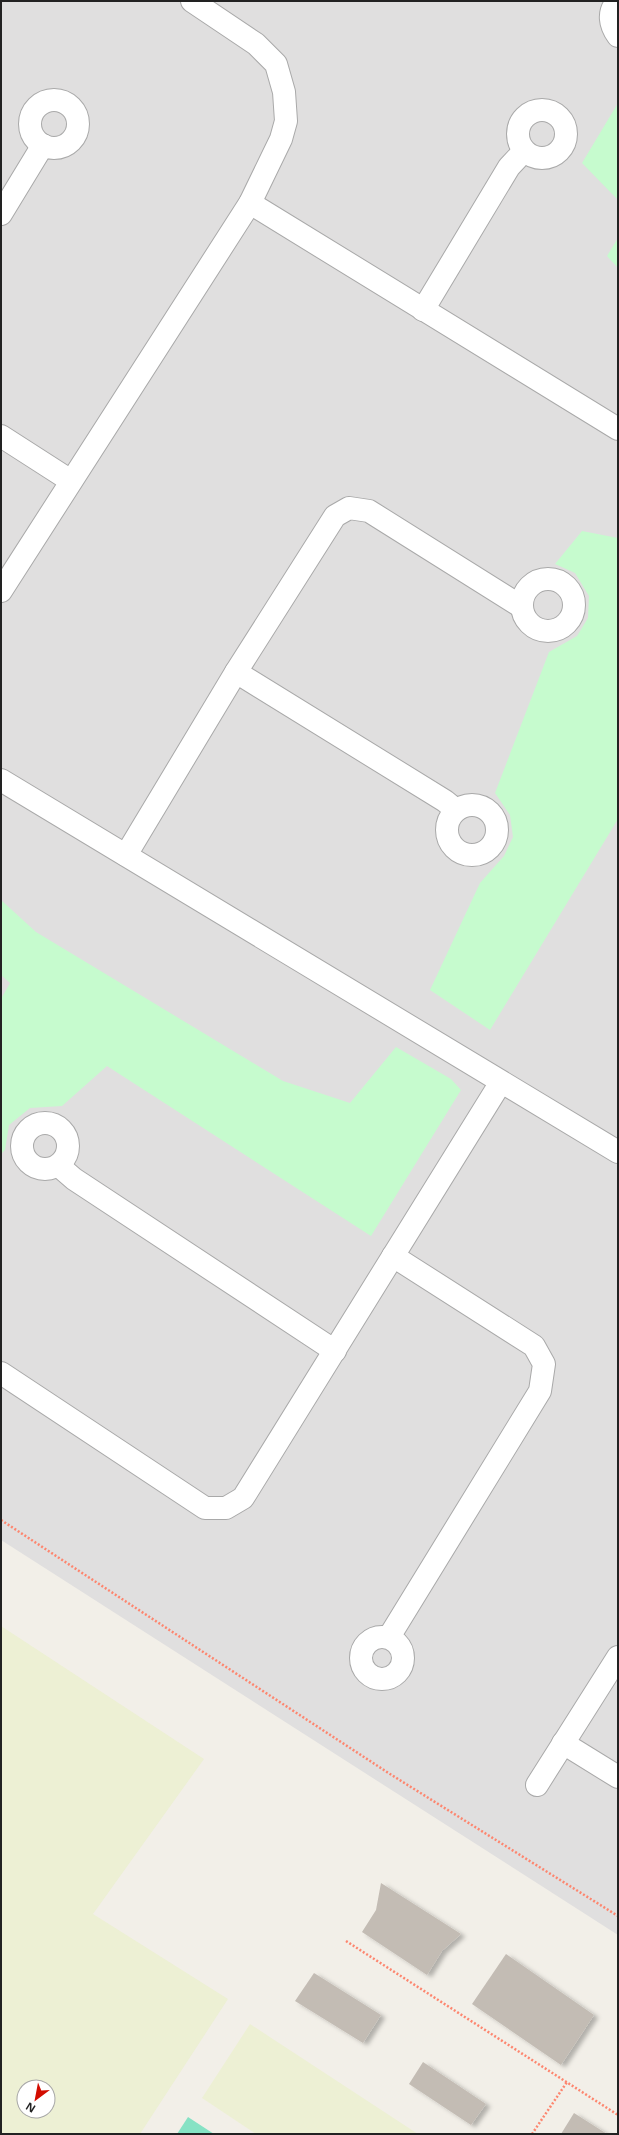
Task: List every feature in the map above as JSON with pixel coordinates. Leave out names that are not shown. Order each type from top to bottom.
[{"type":"street","points":[[1,591],[250,203],[281,139],[286,121],[284,92],[276,64],[256,44],[192,1]]},
{"type":"street","points":[[614,2],[611,15],[612,26],[618,36]]},
{"type":"street","points":[[1,214],[43,145]]},
{"type":"street","points":[[423,310],[509,167],[524,151]]},
{"type":"street","points":[[250,203],[618,429]]},
{"type":"street","points":[[1,436],[71,481]]},
{"type":"street","points":[[126,855],[236,672],[335,516],[349,508],[369,510],[522,607]]},
{"type":"street","points":[[236,672],[445,801],[456,810]]},
{"type":"street","points":[[1,780],[618,1152]]},
{"type":"street","points":[[1,1373],[205,1508],[226,1508],[243,1498],[501,1082]]},
{"type":"street","points":[[59,1166],[74,1179],[335,1351]]},
{"type":"street","points":[[389,1637],[540,1391],[544,1364],[534,1346],[393,1256]]},
{"type":"street","points":[[537,1785],[618,1657]]},
{"type":"street","points":[[563,1743],[618,1777]]},
{"type":"path","points":[[1,1520],[390,1774],[618,1916]]},
{"type":"path","points":[[346,1941],[618,2115]]},
{"type":"path","points":[[532,2134],[567,2082]]},
{"type":"shaded area","points":[[1,1],[618,1],[618,1935],[1,1540]]},
{"type":"green space","points":[[618,103],[618,200],[582,163]]},
{"type":"green space","points":[[618,238],[618,268],[607,256]]},
{"type":"green space","points":[[582,531],[618,538],[618,819],[490,1030],[430,990],[480,883],[504,856],[513,837],[510,815],[495,793],[549,652],[577,636],[588,618],[589,596],[575,573],[555,564]]},
{"type":"green space","points":[[1,900],[36,932],[283,1081],[350,1103],[396,1047],[451,1079],[461,1090],[371,1236],[107,1066],[62,1106],[30,1108],[9,1125],[5,1150],[1,1154],[1,999],[10,983],[1,975]]},
{"type":"green space","points":[[1,1626],[204,1759],[93,1914],[228,1999],[140,2134],[1,2134]]},
{"type":"green space","points":[[250,2024],[418,2134],[256,2134],[202,2098]]},
{"type":"green space","points":[[188,2117],[214,2134],[177,2134]]},
{"type":"building","points":[[381,1883],[461,1934],[442,1951],[427,1975],[362,1932],[376,1910]]},
{"type":"building","points":[[506,1954],[594,2015],[561,2065],[472,2004]]},
{"type":"building","points":[[314,1973],[381,2015],[363,2043],[295,2001]]},
{"type":"building","points":[[423,2062],[486,2104],[471,2125],[409,2084]]},
{"type":"building","points":[[574,2113],[607,2134],[561,2134]]}]
